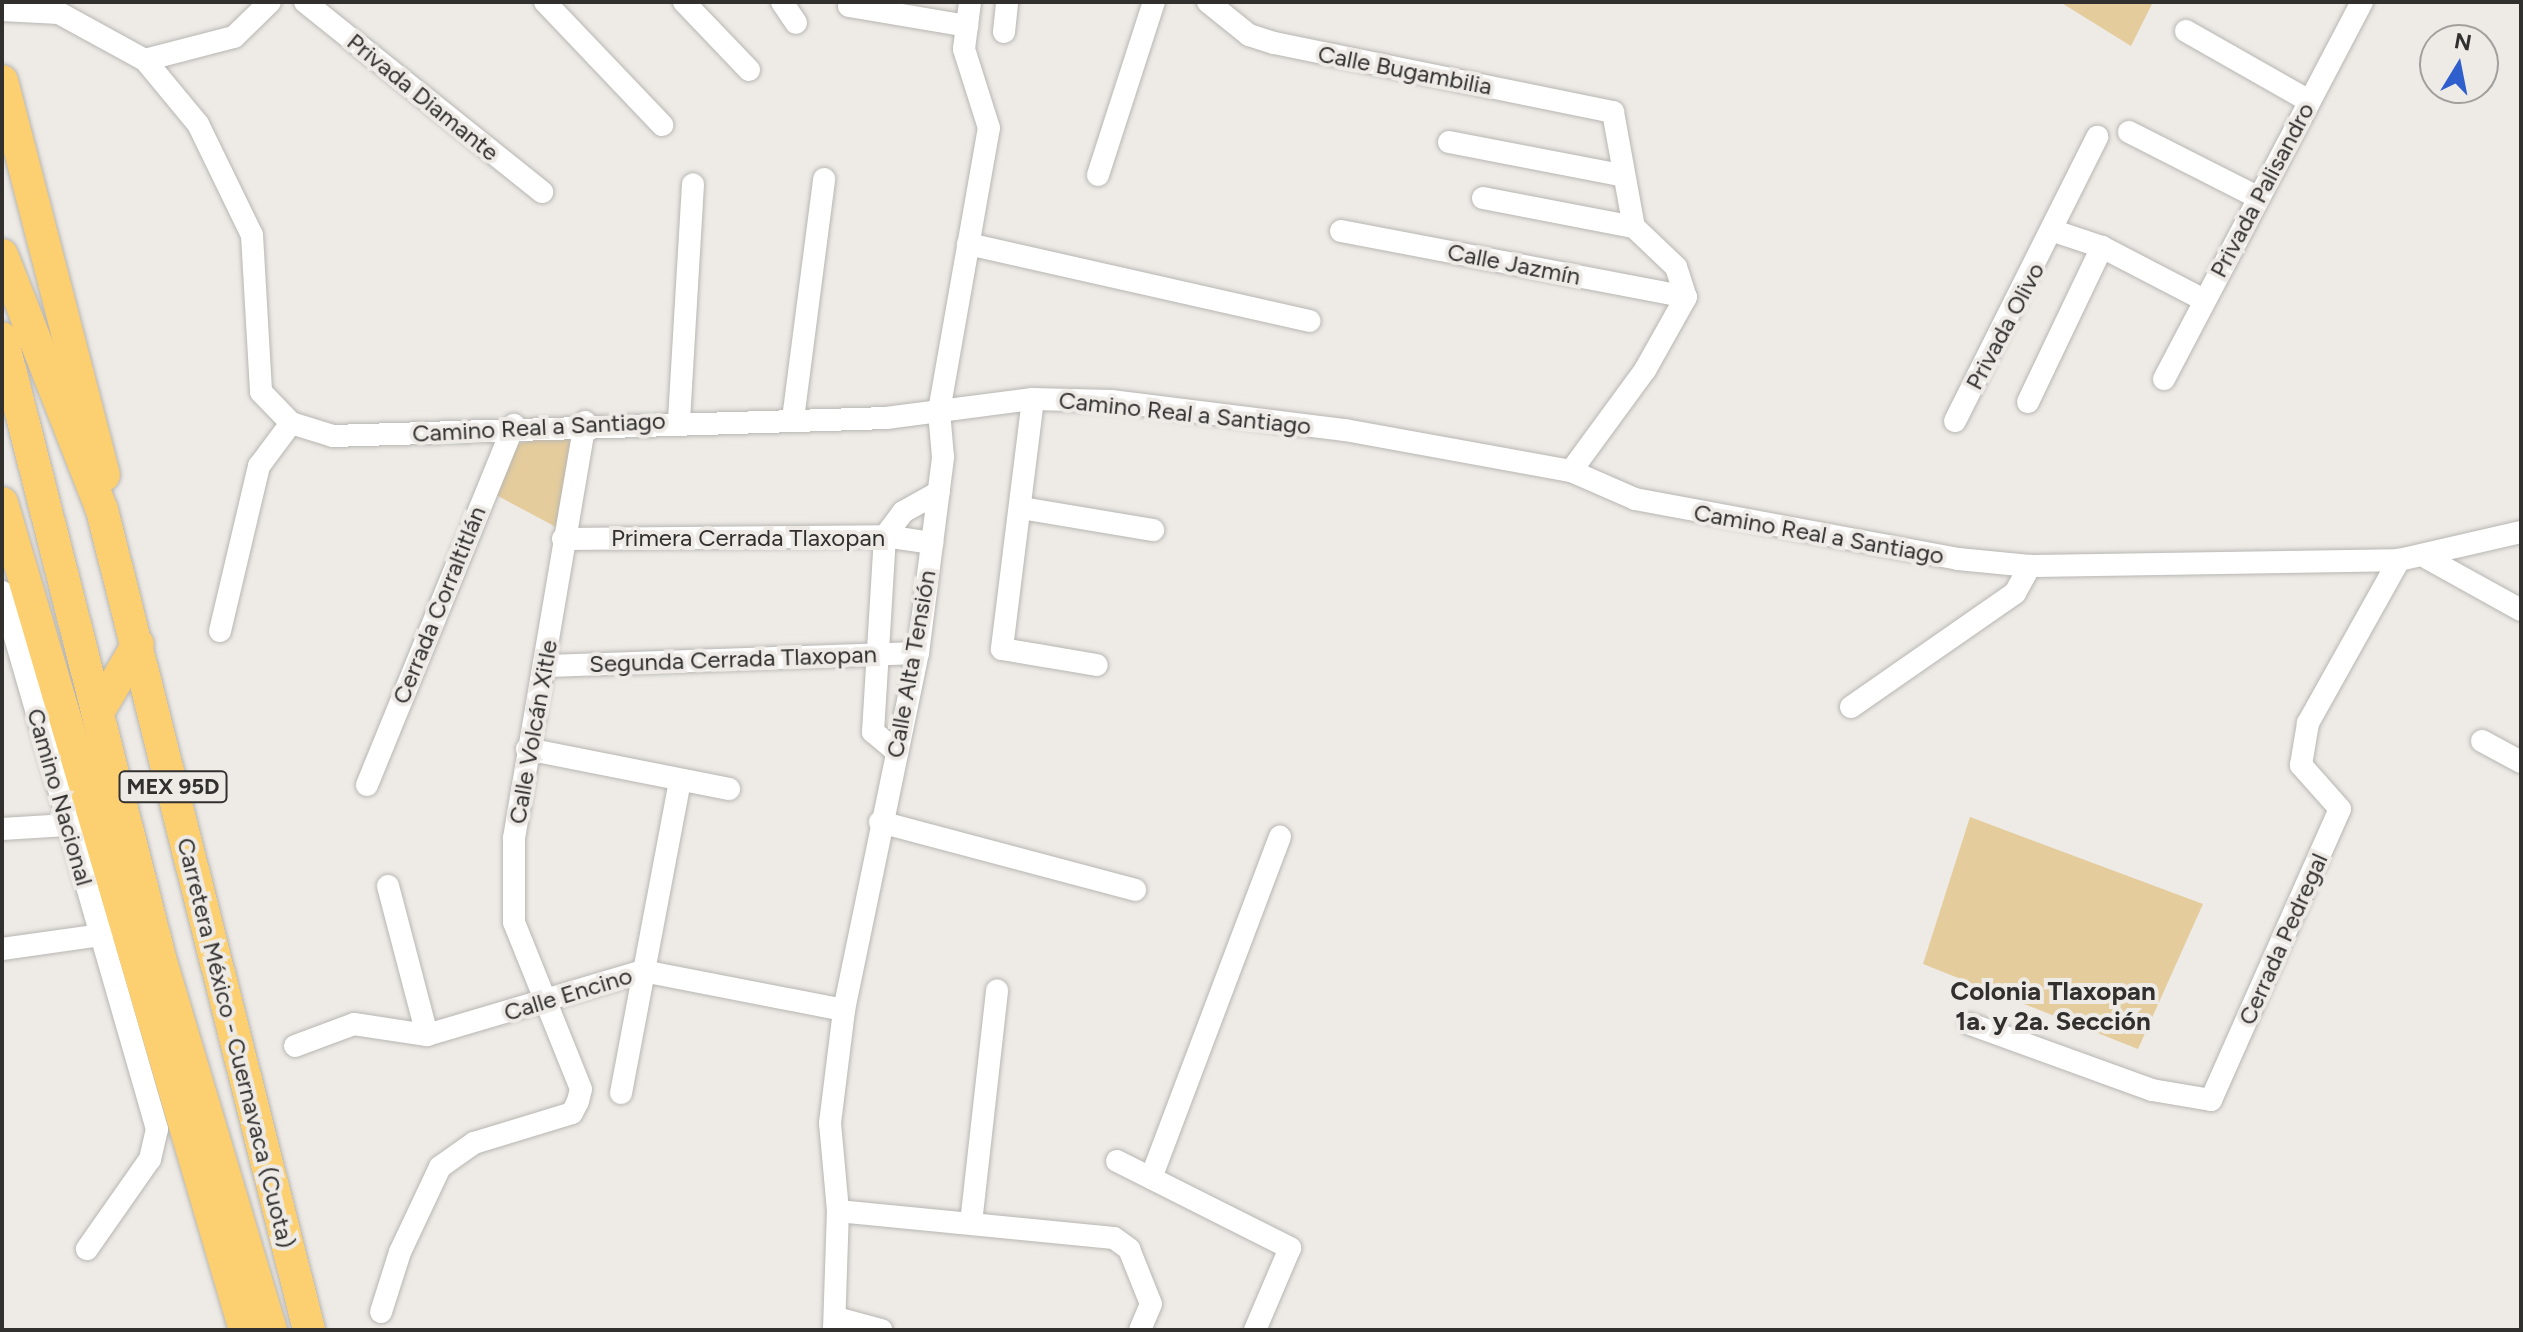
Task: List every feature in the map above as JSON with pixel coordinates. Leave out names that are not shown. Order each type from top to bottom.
[{"type":"highway","points":[[2,81],[104,467],[102,510]]},
{"type":"highway","name":"Carretera México - Cuernavaca (Cuota)","points":[[2,255],[102,510],[309,1330]]},
{"type":"highway","points":[[2,289],[162,943],[221,1124],[250,1195],[285,1244]]},
{"type":"highway","points":[[2,338],[160,958],[271,1330]]},
{"type":"highway","name":"MEX 95D","points":[[2,503],[245,1330]]},
{"type":"highway","points":[[103,704],[138,644]]},
{"type":"street","points":[[145,60],[234,37],[270,2]]},
{"type":"street","name":"Privada Diamante","points":[[305,2],[542,192]]},
{"type":"street","points":[[545,2],[662,125]]},
{"type":"street","points":[[684,2],[749,70]]},
{"type":"street","points":[[782,2],[796,23]]},
{"type":"street","name":"Calle Alta Tensión","points":[[835,1324],[838,1211],[830,1123],[844,1010],[880,822],[918,653],[939,492],[939,411],[989,128],[964,49],[970,2]]},
{"type":"street","points":[[1004,32],[1007,2]]},
{"type":"street","points":[[1098,175],[1154,2]]},
{"type":"street","name":"Calle Bugambilia","points":[[1208,2],[1249,35],[1274,43],[1613,112],[1621,175]]},
{"type":"street","name":"Privada Palisandro","points":[[2164,379],[2362,2]]},
{"type":"street","points":[[849,6],[967,26]]},
{"type":"street","points":[[6,7],[56,7]]},
{"type":"street","name":"Camino Real a Santiago","points":[[56,7],[145,60],[198,124],[252,235],[261,392],[291,423],[333,436],[585,422],[793,419],[939,411],[1033,399],[1345,430],[1571,471],[1635,499],[1884,548],[2030,566],[2399,560],[2427,558],[2521,532]]},
{"type":"street","points":[[2186,31],[2309,101]]},
{"type":"street","points":[[2129,132],[2257,197]]},
{"type":"street","name":"Privada Olivo","points":[[1955,421],[2054,231],[2097,137]]},
{"type":"street","points":[[1449,142],[1621,175],[1634,227],[1676,267],[1686,297],[1645,370],[1571,471]]},
{"type":"street","points":[[793,419],[824,179]]},
{"type":"street","points":[[679,420],[693,184]]},
{"type":"street","points":[[1483,198],[1634,227]]},
{"type":"street","name":"Calle Jazmín","points":[[1341,231],[1686,297]]},
{"type":"street","points":[[2054,231],[2102,247],[2204,300]]},
{"type":"street","points":[[968,244],[1309,321]]},
{"type":"street","name":"Privada Olivo","points":[[2028,402],[2102,247]]},
{"type":"street","points":[[1033,399],[1002,649],[1097,665]]},
{"type":"street","name":"Calle Volcán Xitle","points":[[381,1312],[400,1252],[440,1167],[474,1143],[572,1113],[581,1089],[514,922],[514,838],[527,749],[548,666],[563,539],[585,422]]},
{"type":"street","points":[[220,631],[259,466],[291,423]]},
{"type":"street","name":"Cerrada Corraltitlán","points":[[367,785],[514,425]]},
{"type":"street","points":[[896,751],[873,732],[875,654],[885,536],[903,512],[939,492]]},
{"type":"street","points":[[1021,508],[1153,530]]},
{"type":"street","name":"Primera Cerrada Tlaxopan","points":[[563,539],[885,536],[932,543]]},
{"type":"street","points":[[2427,558],[2521,610]]},
{"type":"street","name":"Cerrada Pedregal","points":[[1970,1024],[2152,1090],[2211,1100],[2340,809],[2301,765],[2308,723],[2324,682],[2399,560]]},
{"type":"street","points":[[1851,707],[2015,593],[2030,566]]},
{"type":"street","name":"Camino Nacional","points":[[2,592],[67,825],[123,1001],[156,1146],[87,1249]]},
{"type":"street","name":"Segunda Cerrada Tlaxopan","points":[[548,666],[918,653]]},
{"type":"street","points":[[2482,741],[2521,762]]},
{"type":"street","points":[[527,749],[729,789]]},
{"type":"street","points":[[621,1093],[680,781]]},
{"type":"street","points":[[880,822],[1135,890]]},
{"type":"street","points":[[2,829],[67,825]]},
{"type":"street","points":[[1151,1178],[1280,837]]},
{"type":"street","points":[[388,886],[427,1035]]},
{"type":"street","points":[[2,949],[102,935]]},
{"type":"street","name":"Calle Encino","points":[[295,1046],[354,1024],[427,1035],[546,1003],[643,971],[844,1010]]},
{"type":"street","points":[[971,1223],[997,990]]},
{"type":"street","points":[[1117,1161],[1290,1248],[1255,1330]]},
{"type":"street","points":[[838,1211],[971,1223],[1124,1243],[1151,1304],[1140,1330]]},
{"type":"street","points":[[835,1324],[881,1330]]},
{"type":"shaded area","points":[[2060,2],[2153,2],[2131,46]]},
{"type":"shaded area","points":[[579,430],[556,527],[496,495],[512,445]]},
{"type":"shaded area","points":[[1970,817],[2203,904],[2138,1049],[1923,964]]},
{"type":"district","name":"Colonia Tlaxopan 1a. y 2a. Sección","points":[[2053,1007]]}]
